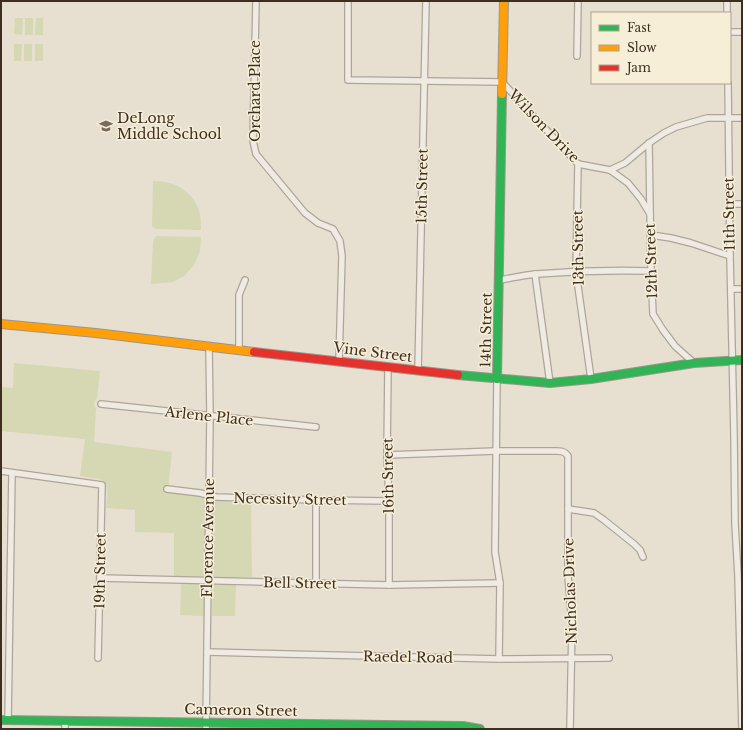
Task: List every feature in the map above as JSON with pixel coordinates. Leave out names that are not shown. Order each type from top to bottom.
[{"type":"street","name":"Orchard Place","points":[[256,1],[253,141],[256,154],[305,214],[318,223],[333,229],[340,241],[342,256],[339,361]]},
{"type":"street","name":"Wilson Drive","points":[[348,1],[348,80],[502,82],[578,164],[610,170],[628,183],[641,199],[650,214]]},
{"type":"street","name":"15th Street","points":[[418,371],[426,1]]},
{"type":"street","name":"14th Street","points":[[499,659],[500,583],[495,552],[504,1]]},
{"type":"street","points":[[577,56],[578,1]]},
{"type":"street","points":[[727,1],[727,12]]},
{"type":"street","points":[[731,32],[742,32]]},
{"type":"street","name":"11th Street","points":[[728,84],[735,524],[740,576],[742,729]]},
{"type":"street","points":[[610,170],[625,163],[649,143],[676,127],[707,118],[742,118]]},
{"type":"street","name":"12th Street","points":[[649,143],[653,314],[675,346],[694,363]]},
{"type":"street","name":"13th Street","points":[[578,164],[576,272],[592,378]]},
{"type":"street","points":[[730,204],[742,204]]},
{"type":"street","points":[[651,235],[691,243],[730,256]]},
{"type":"street","points":[[500,280],[535,274],[614,270],[651,271]]},
{"type":"street","points":[[535,274],[550,383]]},
{"type":"street","points":[[239,350],[239,295],[245,280]]},
{"type":"street","points":[[731,289],[742,289]]},
{"type":"street","name":"Vine Street","points":[[1,324],[209,346],[418,371],[550,383],[694,363],[742,360]]},
{"type":"street","name":"Florence Avenue","points":[[206,726],[210,416],[209,346]]},
{"type":"street","name":"16th Street","points":[[388,367],[387,455],[389,500],[389,585]]},
{"type":"street","name":"Arlene Place","points":[[101,404],[316,427]]},
{"type":"street","points":[[734,436],[742,436]]},
{"type":"street","points":[[387,455],[496,451]]},
{"type":"street","name":"Nicholas Drive","points":[[496,451],[561,451],[566,453],[568,456],[568,589],[571,610],[570,729]]},
{"type":"street","points":[[1,471],[12,473],[5,720]]},
{"type":"street","name":"19th Street","points":[[12,473],[102,485],[98,658]]},
{"type":"street","name":"Necessity Street","points":[[167,489],[200,493],[216,497],[316,500],[389,500]]},
{"type":"street","points":[[316,500],[316,583]]},
{"type":"street","points":[[568,509],[594,513],[634,544],[640,550],[643,557]]},
{"type":"street","points":[[735,524],[742,524]]},
{"type":"street","name":"Bell Street","points":[[100,578],[389,585],[500,583]]},
{"type":"street","name":"Raedel Road","points":[[206,652],[499,659],[609,658]]},
{"type":"street","name":"Cameron Street","points":[[5,720],[65,725],[463,726],[480,729]]},
{"type":"green space","points":[[15,18],[23,18],[22,35],[14,34]]},
{"type":"green space","points":[[25,18],[33,18],[33,35],[25,35]]},
{"type":"green space","points":[[36,18],[43,18],[43,35],[35,35]]},
{"type":"green space","points":[[14,44],[22,44],[21,61],[14,61]]},
{"type":"green space","points":[[24,44],[32,44],[32,61],[24,61]]},
{"type":"green space","points":[[35,44],[43,44],[43,61],[35,61]]},
{"type":"green space","points":[[153,181],[176,185],[193,199],[199,211],[201,230],[156,229],[152,226]]},
{"type":"green space","points":[[156,236],[201,237],[200,251],[194,265],[184,276],[173,282],[151,284],[153,241]]},
{"type":"green space","points":[[14,363],[100,371],[97,398],[94,403],[96,408],[94,442],[172,452],[168,491],[205,497],[205,573],[203,576],[174,577],[174,533],[135,532],[135,510],[106,508],[107,488],[103,481],[100,479],[80,476],[85,439],[1,431],[1,387],[13,388]]},
{"type":"green space","points":[[216,501],[251,502],[252,577],[213,576],[213,503]]},
{"type":"green space","points":[[181,584],[199,584],[204,586],[204,616],[180,615]]},
{"type":"green space","points":[[216,584],[236,584],[235,616],[212,616],[212,588]]},
{"type":"traffic: fast","points":[[497,379],[502,94]]},
{"type":"traffic: fast","points":[[458,375],[550,383],[591,379],[694,363],[742,360]]},
{"type":"traffic: fast","points":[[1,720],[463,726],[480,729]]},
{"type":"traffic: slow","points":[[502,94],[504,1]]},
{"type":"traffic: slow","points":[[1,324],[96,333],[254,352]]},
{"type":"traffic: jam","points":[[254,352],[458,375]]},
{"type":"place","name":"DeLong Middle School","points":[[106,126]]}]
